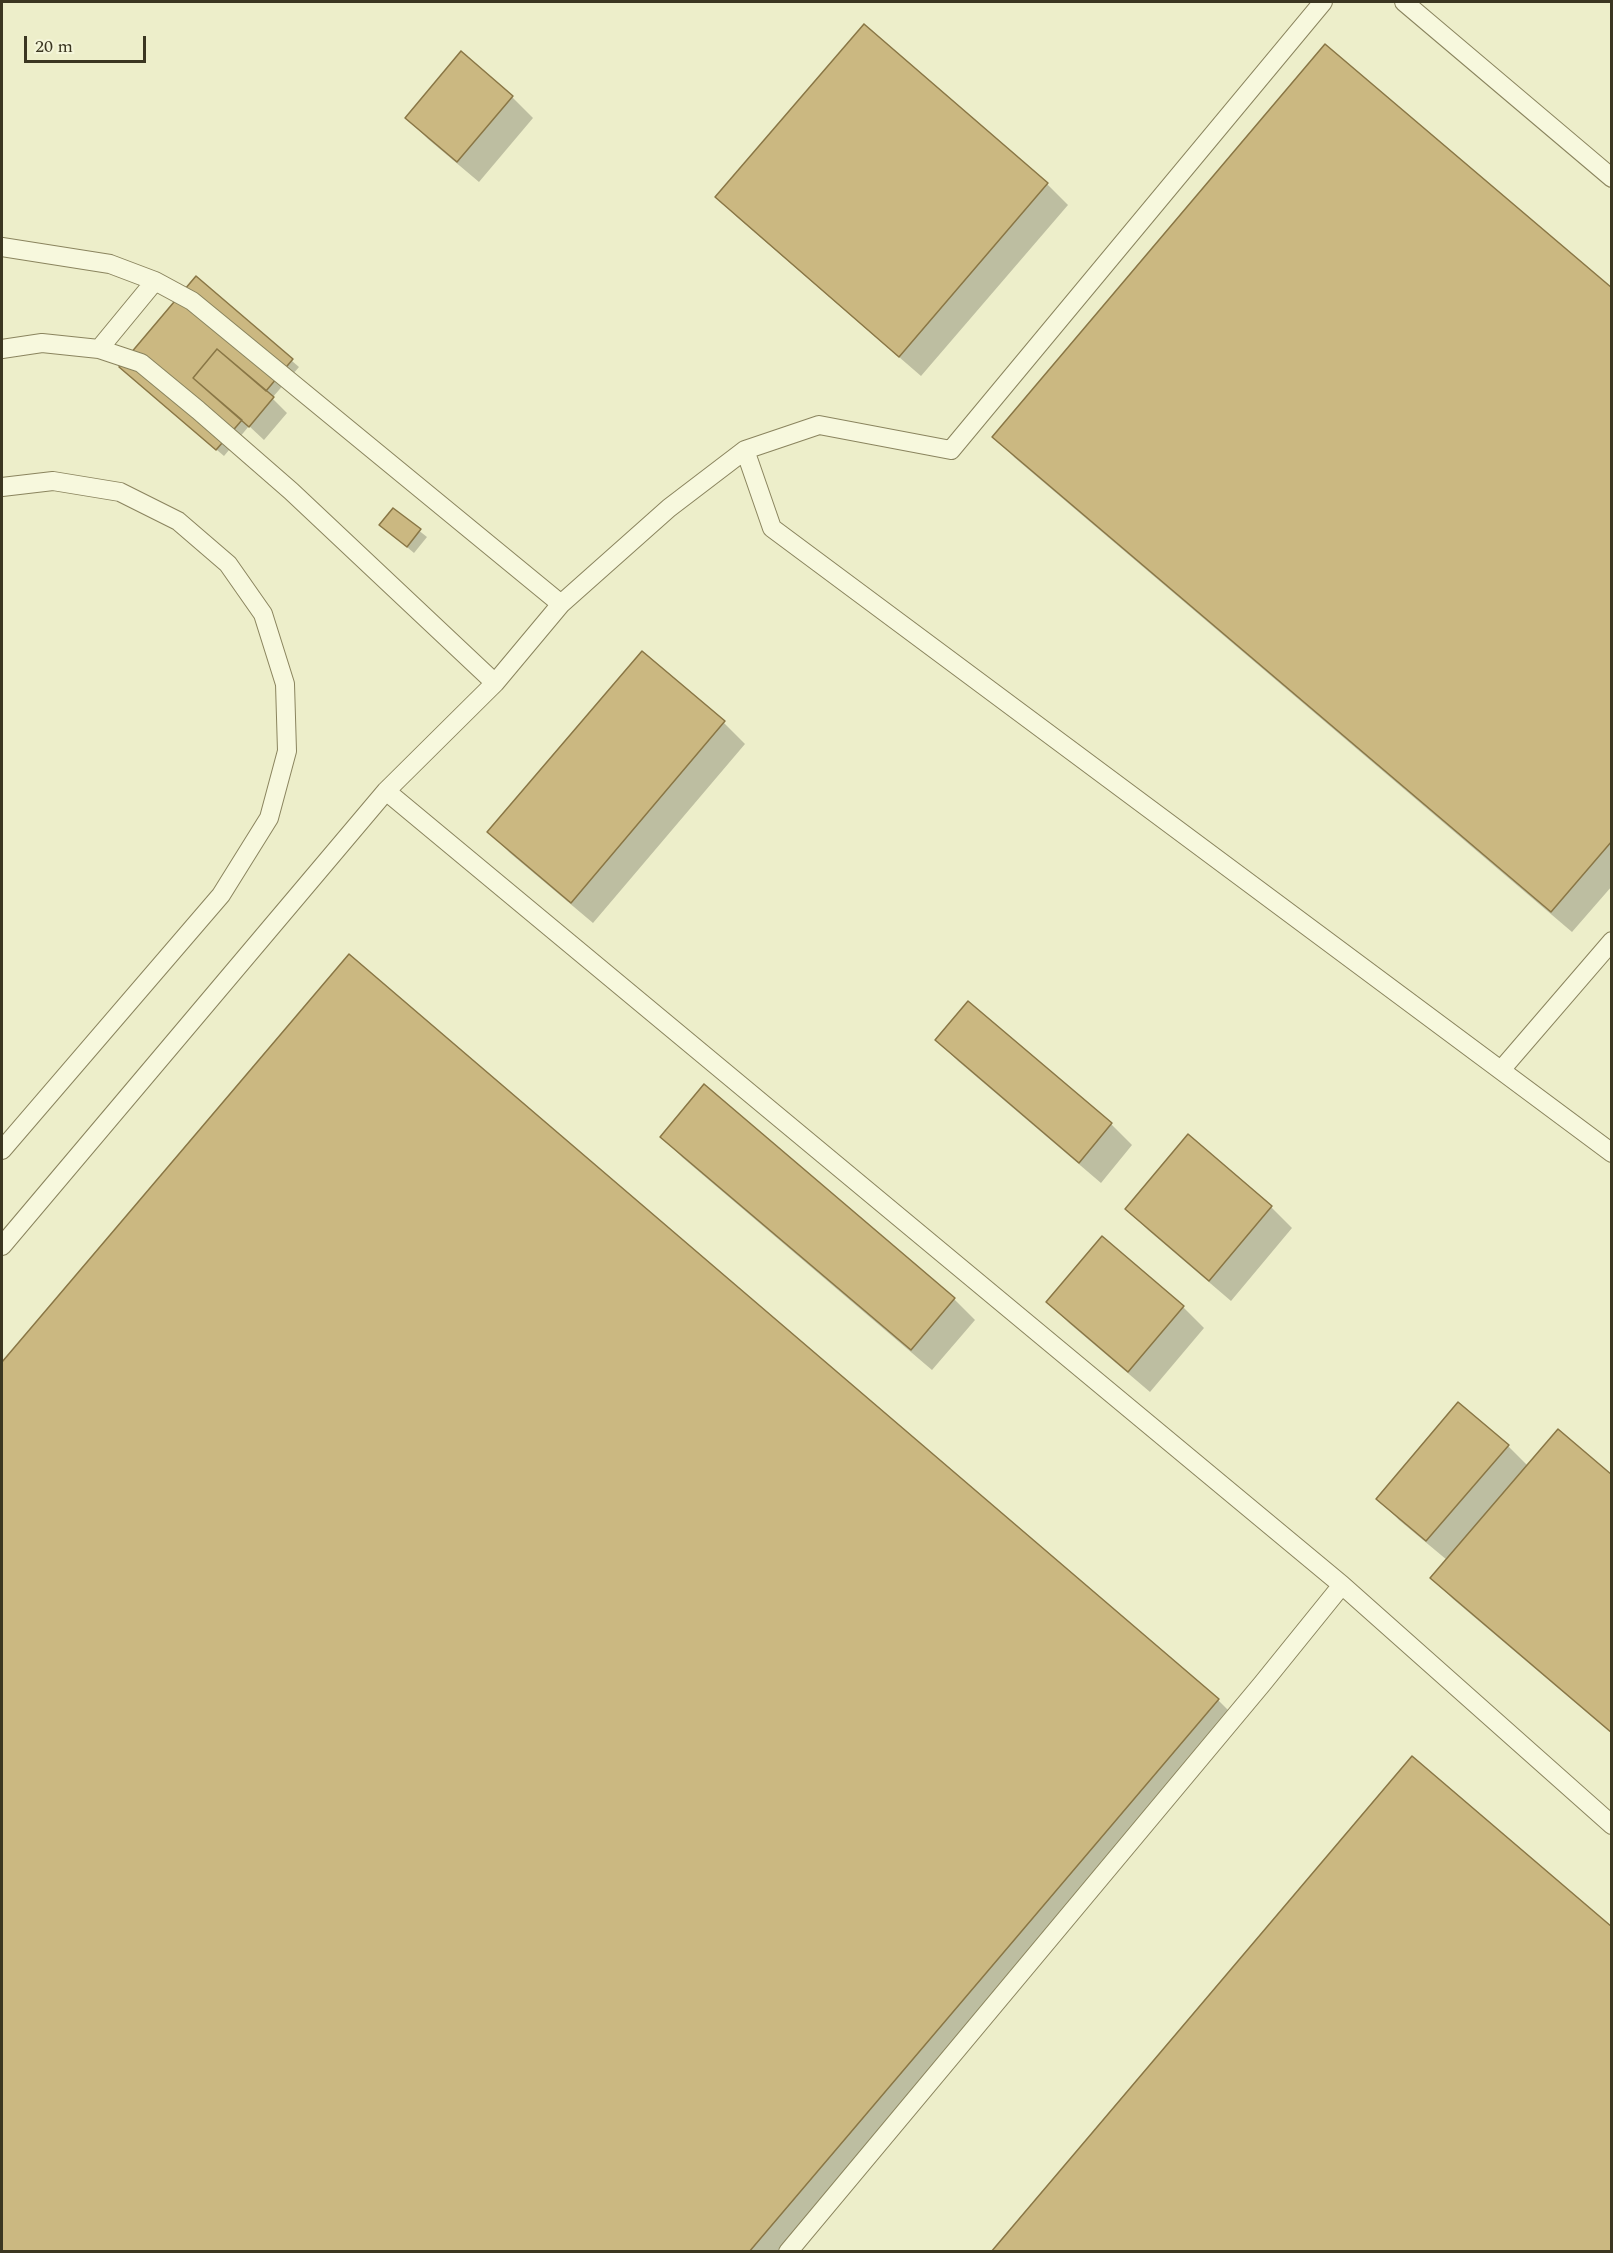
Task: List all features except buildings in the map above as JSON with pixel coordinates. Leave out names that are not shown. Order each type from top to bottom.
[{"type":"lane","points":[[2,1246],[386,791],[495,683],[561,604],[669,508],[745,450],[819,425],[951,450],[1323,2]]},
{"type":"lane","points":[[1404,2],[1611,177]]},
{"type":"lane","points":[[2,247],[110,264],[154,280],[192,301],[561,604]]},
{"type":"lane","points":[[99,349],[154,280]]},
{"type":"lane","points":[[2,349],[42,343],[99,349],[141,363],[291,491],[495,683]]},
{"type":"lane","points":[[745,450],[772,528],[1611,1153]]},
{"type":"lane","points":[[2,487],[52,481],[120,492],[178,521],[228,564],[263,614],[285,684],[287,752],[268,818],[221,895],[2,1150]]},
{"type":"lane","points":[[386,791],[1342,1585],[1611,1825]]},
{"type":"lane","points":[[1501,1070],[1611,941]]},
{"type":"lane","points":[[788,2252],[1342,1585]]}]
